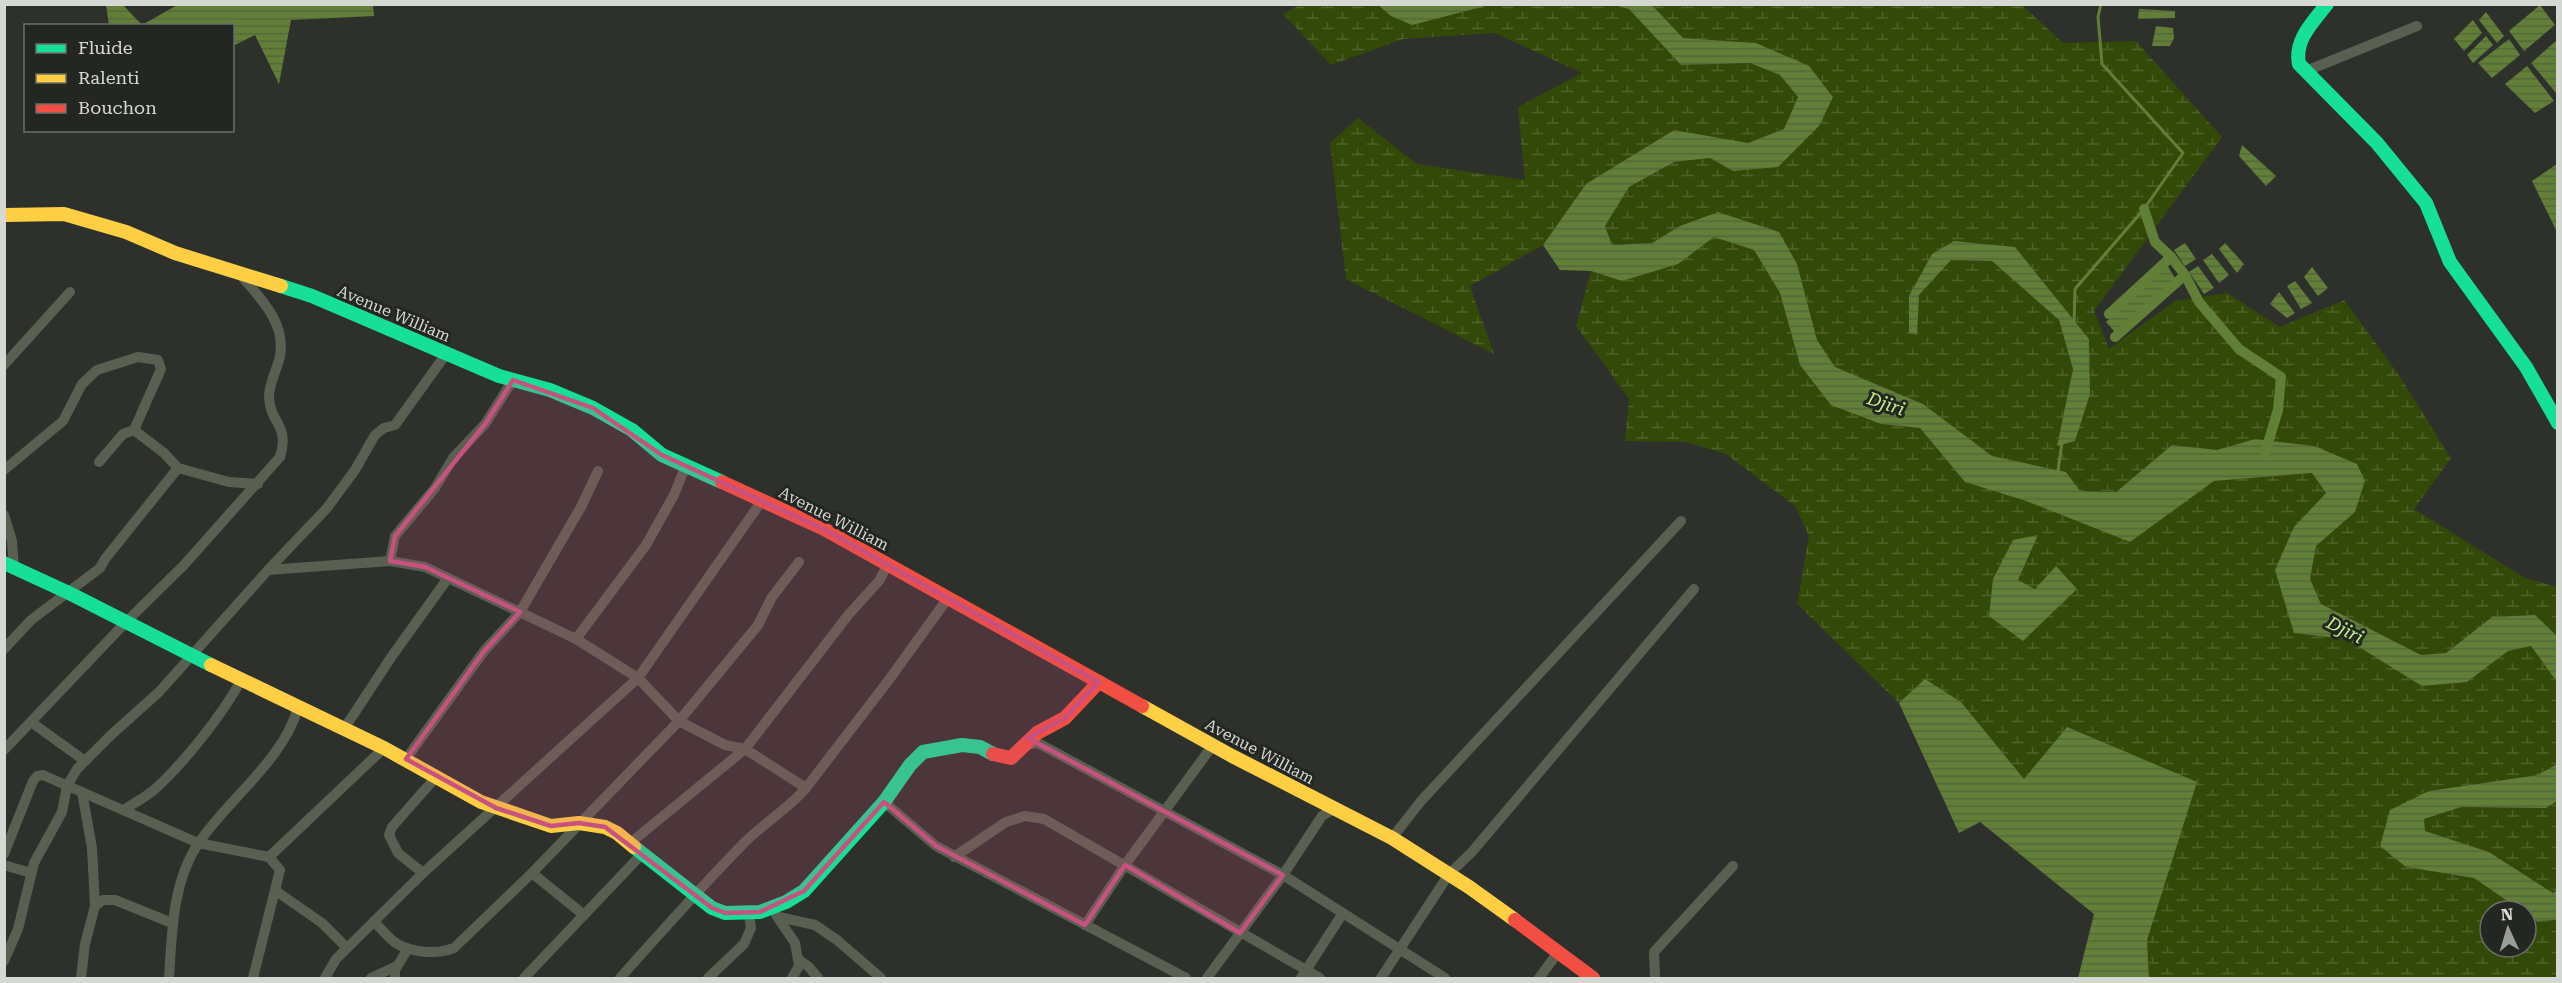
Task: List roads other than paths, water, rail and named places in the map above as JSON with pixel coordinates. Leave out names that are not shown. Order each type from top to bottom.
[{"type":"street","points":[[2319,8],[2298,50],[2298,60],[2306,71],[2371,136],[2426,203],[2450,262],[2526,367],[2558,423]]},
{"type":"street","points":[[2306,71],[2417,26]]},
{"type":"street","name":"Avenue William","points":[[4,215],[64,214],[126,232],[175,253],[312,296],[446,354],[513,380],[550,390],[593,408],[632,430],[662,454],[762,499],[888,564],[1213,745],[1392,838],[1449,874],[1559,951],[1593,978]]},
{"type":"street","points":[[4,750],[126,622],[184,565],[280,457],[284,443],[282,427],[272,414],[269,394],[280,356],[282,337],[272,314],[238,272]]},
{"type":"street","points":[[4,365],[70,292]]},
{"type":"street","points":[[4,961],[18,929],[34,863],[62,812],[67,786],[85,760],[159,692],[340,493],[375,435],[384,428],[395,425],[446,354]]},
{"type":"street","points":[[4,470],[63,421],[82,384],[97,370],[138,357],[158,360],[161,369],[134,430],[123,434],[99,462]]},
{"type":"street","points":[[390,561],[395,536],[435,488],[453,458],[485,424],[513,380]]},
{"type":"street","points":[[134,430],[164,453],[178,468],[229,482],[258,484]]},
{"type":"street","points":[[576,639],[646,545],[674,495],[686,465]]},
{"type":"street","points":[[4,649],[31,620],[100,568],[178,468]]},
{"type":"street","points":[[406,759],[484,651],[520,612],[581,507],[598,471]]},
{"type":"street","points":[[325,978],[328,969],[347,948],[423,873],[638,678],[762,499]]},
{"type":"street","points":[[4,515],[12,541],[9,566],[69,593],[191,656],[384,748],[481,802],[551,825],[579,823],[605,827],[617,833],[641,855],[693,895],[725,913],[772,914],[814,925],[837,940],[881,978]]},
{"type":"street","points":[[1392,838],[1421,801],[1681,521]]},
{"type":"street","points":[[268,570],[390,561],[425,567],[576,639],[638,678],[679,720],[725,745],[745,749],[806,788]]},
{"type":"street","points":[[374,921],[392,941],[406,950],[442,953],[454,948],[532,873],[679,720],[758,625],[772,597],[799,562]]},
{"type":"street","points":[[629,844],[745,749],[849,614],[879,580],[888,564]]},
{"type":"street","points":[[344,729],[448,578]]},
{"type":"street","points":[[1381,978],[1449,874],[1471,853],[1694,589]]},
{"type":"street","points":[[620,978],[693,895],[746,840],[794,801],[806,788],[948,598]]},
{"type":"street","points":[[124,810],[154,789],[181,760],[228,704],[241,680]]},
{"type":"street","points":[[772,914],[804,891],[884,802],[909,765],[923,752],[962,745],[980,747],[1007,758],[1015,755],[1037,733],[1065,718],[1099,682]]},
{"type":"street","points":[[170,978],[172,923],[182,879],[198,843],[272,756],[291,727],[298,707]]},
{"type":"street","points":[[31,722],[85,760]]},
{"type":"street","points":[[1023,745],[1038,743],[1283,875],[1445,978]]},
{"type":"street","points":[[1085,926],[1125,865],[1213,745]]},
{"type":"street","points":[[269,857],[384,748]]},
{"type":"street","points":[[4,854],[33,781],[43,775],[198,843],[269,857],[280,870],[254,978]]},
{"type":"street","points":[[423,873],[398,853],[389,835],[392,826],[436,777]]},
{"type":"street","points":[[81,978],[85,944],[96,906],[92,848],[82,792]]},
{"type":"street","points":[[884,802],[918,833],[954,857],[1186,978]]},
{"type":"street","points":[[1207,978],[1283,875],[1322,816],[1334,809]]},
{"type":"street","points":[[954,857],[1006,822],[1025,816],[1044,819],[1240,933],[1303,974],[1320,978]]},
{"type":"street","points":[[524,978],[641,855]]},
{"type":"street","points":[[4,865],[31,873]]},
{"type":"street","points":[[1655,978],[1654,952],[1733,866]]},
{"type":"street","points":[[532,873],[584,915]]},
{"type":"street","points":[[276,891],[322,923],[347,948]]},
{"type":"street","points":[[96,906],[104,900],[115,900],[172,923]]},
{"type":"street","points":[[1303,974],[1343,913]]},
{"type":"street","points":[[708,978],[744,944],[751,928],[749,914]]},
{"type":"street","points":[[772,914],[795,943],[799,966],[792,978]]},
{"type":"street","points":[[395,978],[397,966],[406,950]]},
{"type":"street","points":[[1539,978],[1559,951]]},
{"type":"street","points":[[798,959],[818,978]]},
{"type":"street","points":[[370,978],[397,966]]},
{"type":"water","points":[[179,4],[373,5],[374,16],[291,20],[279,84],[255,35],[234,46],[234,24],[144,24]]},
{"type":"water","points":[[106,5],[123,5],[141,24],[109,24]]},
{"type":"water","points":[[1378,5],[1489,5],[1412,25],[1391,16]]},
{"type":"water","name":"Djiri","points":[[1614,5],[1652,5],[1683,38],[1756,43],[1809,66],[1833,97],[1819,126],[1778,167],[1733,171],[1710,158],[1674,162],[1629,187],[1605,226],[1612,245],[1652,243],[1680,226],[1718,212],[1779,232],[1797,264],[1817,340],[1835,367],[1923,404],[1992,456],[2066,472],[2080,491],[2116,492],[2172,445],[2217,450],[2255,439],[2314,446],[2357,464],[2365,481],[2355,512],[2316,546],[2310,579],[2321,604],[2421,655],[2446,653],[2492,617],[2535,615],[2557,636],[2557,682],[2531,646],[2508,651],[2467,682],[2422,686],[2346,639],[2294,633],[2275,570],[2294,527],[2326,493],[2312,473],[2214,481],[2130,542],[2026,501],[1965,482],[1920,428],[1881,424],[1831,405],[1800,365],[1780,293],[1754,250],[1714,237],[1678,264],[1622,281],[1591,271],[1560,270],[1543,245],[1586,184],[1674,130],[1748,143],[1784,129],[1798,97],[1780,75],[1750,63],[1681,65],[1629,9]]},
{"type":"water","points":[[2540,5],[2555,25],[2524,51],[2509,31]]},
{"type":"water","points":[[2139,9],[2175,11],[2175,18],[2138,19]]},
{"type":"water","points":[[2486,12],[2504,36],[2497,43],[2479,20]]},
{"type":"water","points":[[2473,20],[2482,33],[2464,51],[2454,39]]},
{"type":"water","points":[[2156,26],[2173,28],[2174,38],[2170,46],[2152,46]]},
{"type":"water","points":[[2486,36],[2493,45],[2473,63],[2467,55]]},
{"type":"water","points":[[2509,39],[2520,55],[2492,78],[2478,63]]},
{"type":"water","points":[[2557,40],[2557,94],[2531,63]]},
{"type":"water","points":[[2527,66],[2554,101],[2535,113],[2505,84]]},
{"type":"water","points":[[2242,145],[2276,176],[2266,186],[2239,156]]},
{"type":"water","points":[[2557,164],[2557,232],[2532,181]]},
{"type":"water","points":[[1954,241],[2015,247],[2089,339],[2090,394],[2075,441],[2057,446],[2073,369],[2059,320],[1992,261],[1951,260],[1919,295],[1917,335],[1909,333],[1909,296],[1932,254]]},
{"type":"water","points":[[2185,243],[2196,259],[2185,266],[2174,250]]},
{"type":"water","points":[[2225,243],[2244,264],[2237,273],[2219,249]]},
{"type":"water","points":[[2212,254],[2229,275],[2219,283],[2203,260]]},
{"type":"water","points":[[2167,265],[2175,278],[2115,332],[2106,322]]},
{"type":"water","points":[[2198,266],[2214,288],[2204,294],[2189,272]]},
{"type":"water","points":[[2312,267],[2328,288],[2318,296],[2304,277]]},
{"type":"water","points":[[2295,281],[2312,303],[2301,309],[2287,286]]},
{"type":"water","points":[[2279,292],[2295,313],[2287,318],[2270,304]]},
{"type":"water","points":[[2038,535],[2018,580],[2035,589],[2056,566],[2077,589],[2023,641],[1989,616],[1993,579],[2013,540]]},
{"type":"water","points":[[1925,679],[1961,702],[2024,779],[2067,727],[2197,782],[2147,940],[2149,978],[2078,978],[2094,914],[1980,822],[1959,833],[1899,703]]},
{"type":"water","points":[[2557,764],[2557,801],[2546,808],[2461,807],[2424,819],[2425,831],[2489,852],[2553,893],[2557,890],[2557,920],[2538,921],[2538,899],[2505,899],[2474,878],[2406,867],[2380,846],[2390,810],[2429,791],[2538,775]]},
{"type":"waterway","points":[[2074,324],[2075,289],[2144,209],[2183,153],[2102,64],[2098,17],[2101,4]]},
{"type":"waterway","points":[[2144,209],[2155,242],[2185,275],[2199,302],[2239,349],[2281,377],[2278,410],[2265,453]]},
{"type":"waterway","points":[[2109,314],[2171,257]]},
{"type":"waterway","points":[[2115,337],[2185,275]]},
{"type":"waterway","points":[[2058,471],[2062,442]]}]
